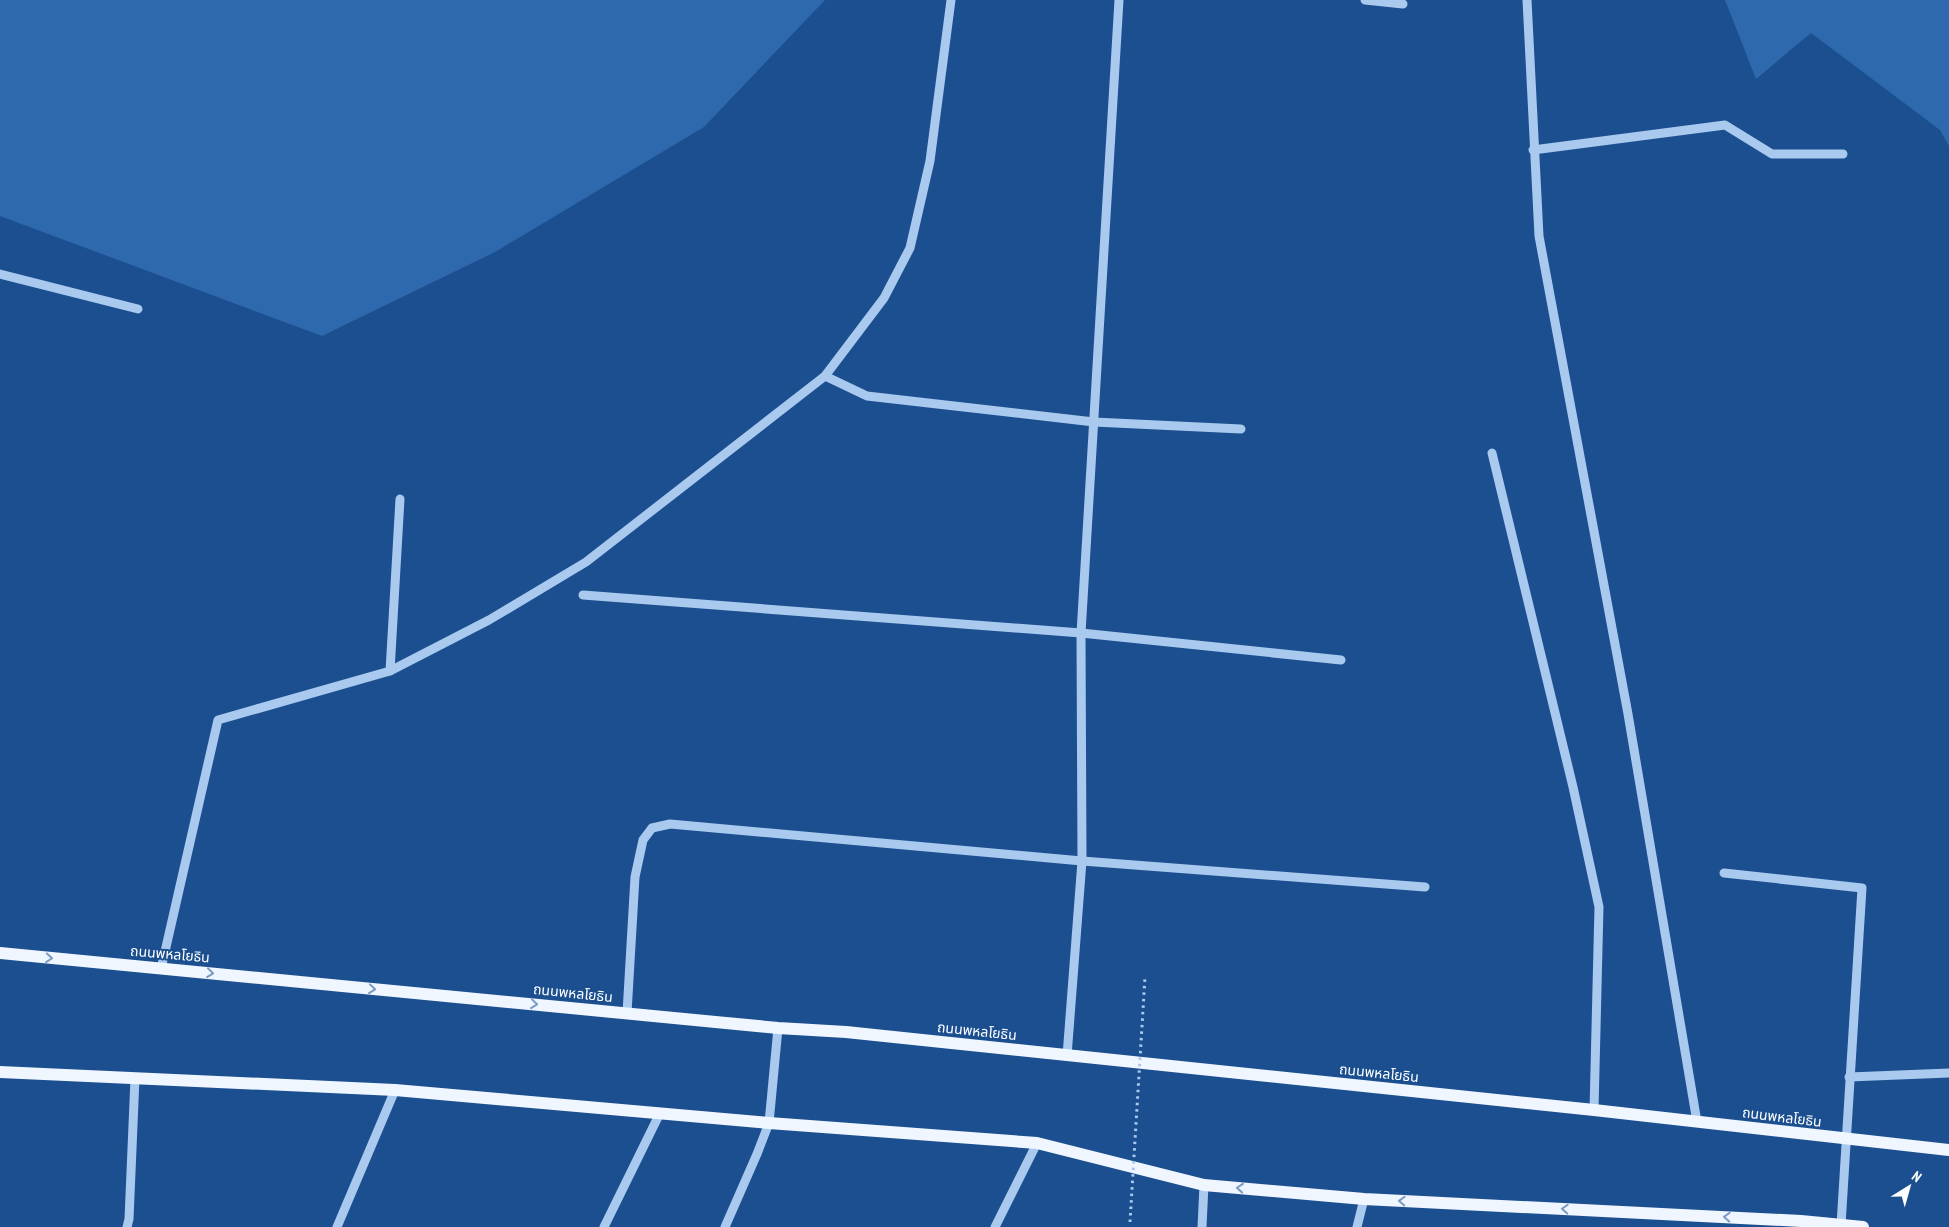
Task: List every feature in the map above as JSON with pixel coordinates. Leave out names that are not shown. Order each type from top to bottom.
[{"type":"main road","name":"ถนนพหลโยธิน","points":[[0,953],[778,1028],[846,1032],[1594,1110],[1845,1140],[1949,1150]]},
{"type":"main road","points":[[0,1072],[396,1090],[769,1123],[1037,1143],[1204,1185],[1364,1199],[1863,1227]]},
{"type":"street","points":[[161,968],[218,720],[390,671],[489,620],[586,562],[825,376],[884,298],[910,248],[930,161],[951,0]]},
{"type":"street","points":[[1066,1056],[1082,861],[1081,634],[1119,0]]},
{"type":"street","points":[[1365,0],[1403,4]]},
{"type":"street","points":[[1527,0],[1533,150],[1539,236],[1628,714],[1696,1122]]},
{"type":"street","points":[[1533,150],[1725,125],[1772,154],[1843,154]]},
{"type":"street","points":[[0,274],[138,309]]},
{"type":"street","points":[[825,376],[867,396],[1094,422],[1241,429]]},
{"type":"street","points":[[1492,453],[1573,787],[1599,907],[1594,1110]]},
{"type":"street","points":[[390,671],[400,499]]},
{"type":"street","points":[[583,595],[1081,634],[1342,660]]},
{"type":"street","points":[[627,1013],[635,877],[643,840],[652,828],[670,824],[1082,861],[1425,887]]},
{"type":"street","points":[[1724,873],[1862,888],[1841,1225]]},
{"type":"street","points":[[725,1227],[758,1154],[769,1123],[778,1028]]},
{"type":"street","points":[[1849,1077],[1949,1073]]},
{"type":"street","points":[[127,1227],[129,1219],[136,1078]]},
{"type":"street","points":[[338,1227],[396,1090]]},
{"type":"street","points":[[604,1227],[660,1113]]},
{"type":"street","points":[[995,1227],[1037,1143]]},
{"type":"street","points":[[1202,1227],[1204,1185]]},
{"type":"street","points":[[1357,1227],[1364,1199]]},
{"type":"path","points":[[1130,1222],[1145,977]]},
{"type":"shaded area","points":[[0,0],[825,0],[704,127],[495,252],[322,336],[0,216]]},
{"type":"shaded area","points":[[1725,0],[1949,0],[1949,146],[1940,130],[1811,33],[1756,79]]}]
